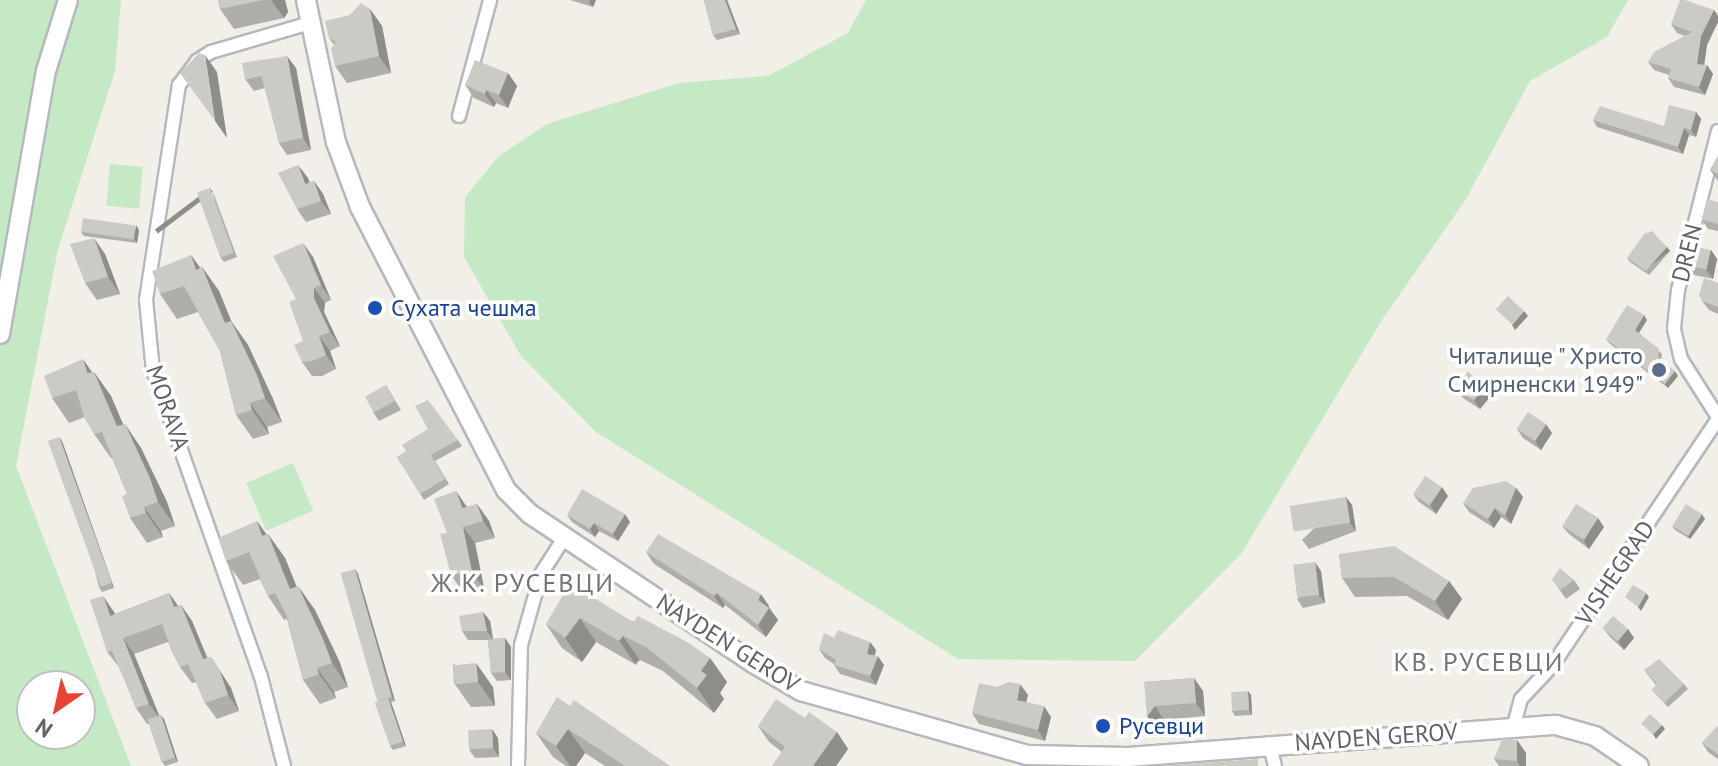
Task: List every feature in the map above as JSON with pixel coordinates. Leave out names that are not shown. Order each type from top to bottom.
[{"type":"street","points":[[0,334],[46,71],[68,0]]},
{"type":"street","name":"NAYDEN GEROV","points":[[306,0],[336,142],[360,207],[506,490],[564,538],[801,691],[953,737],[1071,759],[1514,725],[1556,725],[1595,736],[1639,766]]},
{"type":"street","points":[[459,116],[490,0]]},
{"type":"street","name":"MORAVA","points":[[284,766],[261,677],[153,371],[145,327],[174,97],[186,74],[211,52],[310,23]]},
{"type":"street","name":"DREN","points":[[1718,131],[1678,290],[1674,329],[1681,359],[1718,418]]},
{"type":"street","name":"VISHEGRAD","points":[[1514,725],[1521,699],[1552,666],[1718,418]]},
{"type":"street","points":[[518,766],[521,645],[536,586],[564,538]]},
{"type":"street","points":[[1270,745],[1275,766]]},
{"type":"green space","points":[[0,0],[121,0],[115,71],[58,249],[16,466],[94,670],[16,670],[16,750],[96,750],[96,675],[131,766],[0,766]]},
{"type":"green space","points":[[866,0],[1628,0],[1607,37],[1530,81],[1466,199],[1382,320],[1241,554],[1135,661],[958,659],[596,432],[521,356],[464,257],[465,197],[500,155],[547,124],[679,83],[768,76],[848,33]]},
{"type":"green space","points":[[110,164],[143,167],[139,209],[106,206]]},
{"type":"green space","points":[[293,463],[313,511],[266,531],[246,483]]},
{"type":"building","points":[[218,0],[263,0],[220,9]]},
{"type":"building","points":[[704,0],[725,0],[736,29],[713,35]]},
{"type":"building","points":[[1680,0],[1714,10],[1701,36],[1697,64],[1707,65],[1699,87],[1668,78],[1671,69],[1648,62],[1654,52],[1692,32],[1671,24]]},
{"type":"building","points":[[361,3],[370,9],[379,56],[335,66],[331,49],[336,42],[329,38],[325,21],[350,15]]},
{"type":"building","points":[[199,53],[205,55],[215,121],[180,73]]},
{"type":"building","points":[[287,56],[303,138],[279,143],[261,75],[245,79],[242,63]]},
{"type":"building","points":[[475,60],[508,73],[499,95],[486,90],[485,94],[465,85]]},
{"type":"building","points":[[1669,105],[1696,112],[1691,130],[1684,128],[1678,147],[1593,120],[1600,106],[1664,126]]},
{"type":"building","points":[[1718,156],[1718,174],[1710,170]]},
{"type":"building","points":[[298,165],[305,184],[314,181],[321,201],[297,209],[278,173]]},
{"type":"building","points":[[210,188],[234,253],[220,258],[197,193]]},
{"type":"building","points":[[1707,199],[1718,202],[1718,224],[1702,220]]},
{"type":"building","points":[[83,218],[135,225],[134,239],[81,232]]},
{"type":"building","points":[[1652,231],[1667,247],[1646,271],[1627,258],[1644,234]]},
{"type":"building","points":[[94,238],[108,277],[85,283],[70,244]]},
{"type":"building","points":[[303,243],[321,285],[314,288],[314,298],[330,332],[319,336],[326,355],[302,362],[294,345],[303,341],[289,302],[296,299],[273,256]]},
{"type":"building","points":[[1692,246],[1711,250],[1706,270],[1688,266]]},
{"type":"building","points":[[191,255],[196,270],[202,267],[225,323],[231,321],[257,375],[265,398],[250,403],[252,410],[236,415],[220,351],[184,286],[160,294],[152,271]]},
{"type":"building","points":[[1704,278],[1718,283],[1718,307],[1702,301],[1699,295]]},
{"type":"building","points":[[1508,296],[1524,311],[1512,324],[1496,309]]},
{"type":"building","points":[[1627,305],[1644,315],[1635,330],[1659,349],[1658,357],[1675,371],[1665,384],[1606,339]]},
{"type":"building","points":[[83,359],[87,373],[94,372],[117,426],[125,424],[150,478],[158,502],[144,507],[146,513],[130,518],[122,496],[127,494],[102,432],[94,434],[85,419],[76,390],[52,398],[44,376]]},
{"type":"building","points":[[1468,371],[1484,388],[1474,400],[1457,390]]},
{"type":"building","points":[[386,385],[395,401],[374,412],[365,397]]},
{"type":"building","points":[[428,400],[458,440],[431,455],[445,479],[420,494],[397,457],[406,451],[402,445],[428,429],[415,406]]},
{"type":"building","points":[[1528,412],[1546,424],[1535,441],[1517,429]]},
{"type":"building","points":[[59,437],[112,583],[101,587],[48,441]]},
{"type":"building","points":[[1425,476],[1442,487],[1430,505],[1413,494]]},
{"type":"building","points":[[1506,481],[1516,488],[1505,515],[1495,508],[1488,519],[1463,503],[1473,488]]},
{"type":"building","points":[[582,489],[625,514],[613,534],[594,523],[590,529],[567,515]]},
{"type":"building","points":[[456,491],[462,508],[477,504],[483,521],[463,527],[472,572],[451,575],[440,534],[447,533],[434,499]]},
{"type":"building","points":[[1346,497],[1350,523],[1294,532],[1290,506]]},
{"type":"building","points":[[1576,504],[1598,518],[1584,540],[1562,526]]},
{"type":"building","points":[[1686,504],[1702,514],[1688,536],[1672,526]]},
{"type":"building","points":[[257,521],[262,536],[268,534],[290,589],[298,586],[332,663],[317,668],[319,674],[303,680],[287,616],[275,593],[268,596],[249,552],[226,561],[218,538]]},
{"type":"building","points":[[658,534],[761,594],[758,600],[769,608],[758,625],[717,593],[714,596],[646,552]]},
{"type":"building","points":[[1394,546],[1449,581],[1435,601],[1394,577],[1342,578],[1339,554]]},
{"type":"building","points":[[1315,562],[1319,595],[1297,597],[1293,565]]},
{"type":"building","points":[[1560,568],[1574,580],[1560,590],[1552,579]]},
{"type":"building","points":[[355,569],[392,697],[377,701],[341,573]]},
{"type":"building","points":[[1633,585],[1646,593],[1638,607],[1625,597]]},
{"type":"building","points":[[567,588],[579,596],[583,591],[633,622],[638,616],[689,643],[710,658],[701,671],[707,675],[697,688],[646,647],[623,636],[619,641],[580,618],[565,638],[546,624]]},
{"type":"building","points":[[169,593],[174,607],[181,605],[203,659],[211,657],[220,671],[228,695],[205,703],[188,664],[180,667],[162,624],[123,638],[149,704],[136,708],[112,651],[107,652],[90,600],[103,596],[110,616]]},
{"type":"building","points":[[483,612],[487,631],[462,631],[459,616]]},
{"type":"building","points":[[1613,616],[1628,629],[1618,641],[1603,628]]},
{"type":"building","points":[[838,630],[870,642],[867,654],[878,656],[870,676],[834,665],[836,660],[819,649],[824,633],[834,638]]},
{"type":"building","points":[[505,638],[505,672],[491,673],[488,640]]},
{"type":"building","points":[[1659,659],[1684,684],[1664,703],[1652,690],[1657,684],[1644,670]]},
{"type":"building","points":[[476,663],[478,682],[455,684],[453,665]]},
{"type":"building","points":[[1194,678],[1196,703],[1155,706],[1147,716],[1144,682]]},
{"type":"building","points":[[1009,682],[1020,684],[1017,700],[1044,706],[1038,730],[972,713],[979,683],[997,687]]},
{"type":"building","points":[[1248,691],[1249,710],[1232,711],[1231,692]]},
{"type":"building","points":[[557,697],[570,706],[574,700],[670,766],[625,766],[568,729],[556,746],[536,733]]},
{"type":"building","points":[[388,698],[403,741],[390,746],[375,703]]},
{"type":"building","points":[[776,699],[805,718],[809,712],[837,732],[813,766],[772,766],[785,747],[758,726]]},
{"type":"building","points":[[1650,714],[1662,725],[1653,734],[1641,724]]},
{"type":"building","points":[[161,715],[175,758],[162,762],[148,719]]},
{"type":"building","points":[[1718,727],[1718,754],[1702,743]]},
{"type":"building","points":[[492,729],[493,748],[469,749],[468,730]]},
{"type":"building","points":[[1502,739],[1517,740],[1517,761],[1494,759]]},
{"type":"building","points":[[1258,759],[1258,766],[1156,766]]},
{"type":"place","name":"Сухата чешма","points":[[375,308]]},
{"type":"place","name":"Читалище \" Христо Смирненски 1949\"","points":[[1659,370]]},
{"type":"place","name":"Русевци","points":[[1103,726]]},
{"type":"district","name":"Ж.К. РУСЕВЦИ","points":[[523,583]]},
{"type":"district","name":"КВ. РУСЕВЦИ","points":[[1479,662]]}]
